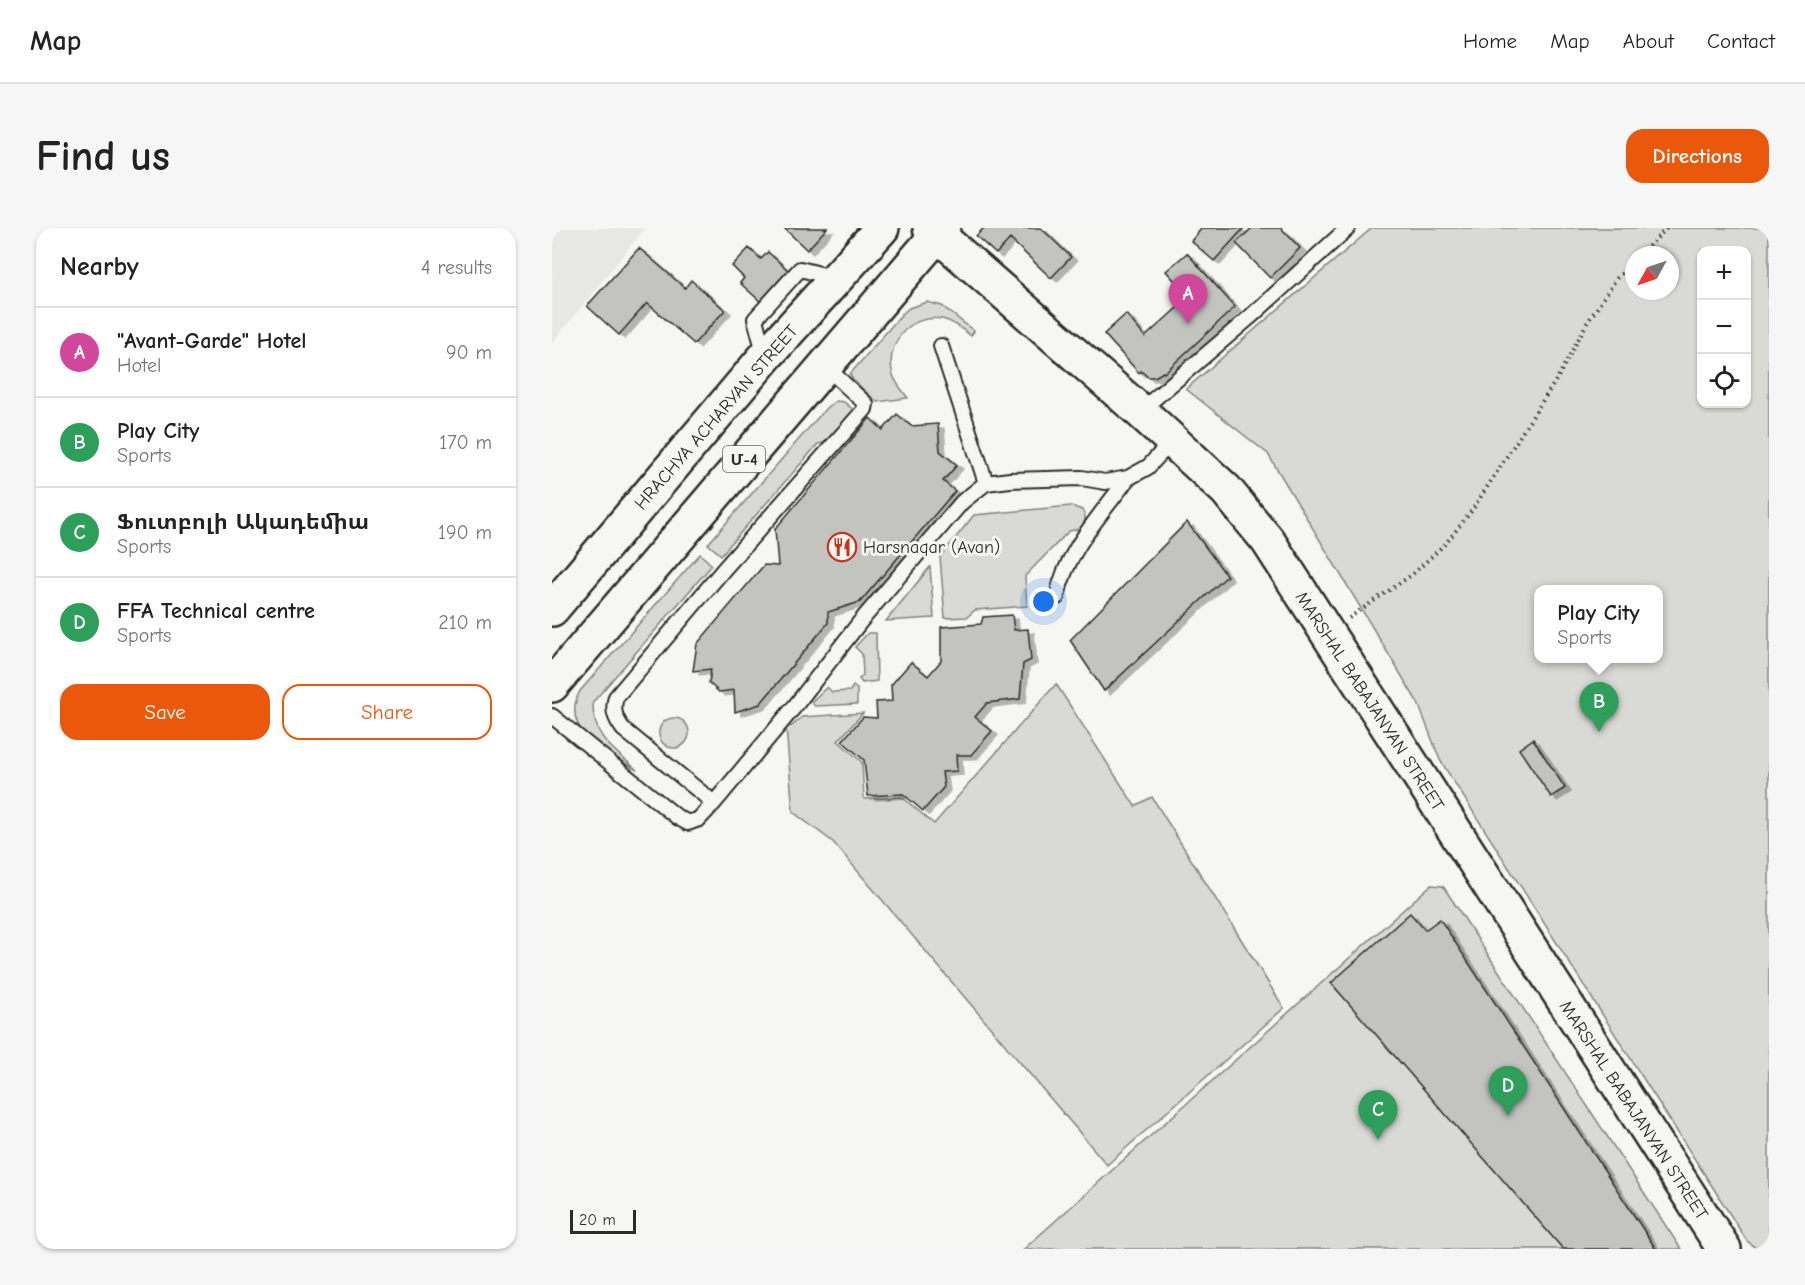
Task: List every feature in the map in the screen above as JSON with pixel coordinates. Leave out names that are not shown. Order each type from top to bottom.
[{"type":"main road","name":"HRACHYA ACHARYAN STREET","points":[[552,609],[765,357],[882,228]]},
{"type":"main road","name":"MARSHAL BABAJANYAN STREET","points":[[937,230],[1140,411],[1233,498],[1268,542],[1724,1249]]},
{"type":"main road","name":"Մ-4","points":[[552,685],[937,230]]},
{"type":"lane","points":[[1140,411],[1250,317],[1348,228]]},
{"type":"lane","points":[[941,345],[986,483]]},
{"type":"lane","points":[[714,803],[623,729],[615,718],[616,697],[716,578],[865,409],[866,404],[824,366]]},
{"type":"lane","points":[[552,717],[677,817],[688,823],[699,819],[962,502],[986,483],[1082,478],[1105,482],[1128,478],[1148,467],[1172,441]]},
{"type":"lane","points":[[1057,597],[1061,576],[1069,560],[1128,478]]},
{"type":"path","points":[[1649,246],[1667,228]]},
{"type":"path","points":[[1326,633],[1413,574],[1447,542],[1473,509],[1557,377],[1587,323],[1625,271]]},
{"type":"shaded area","points":[[552,228],[645,228],[552,343]]},
{"type":"shaded area","points":[[1372,228],[1769,228],[1769,1249],[1757,1249],[1747,1241],[1440,760],[1418,703],[1268,454],[1186,389]]},
{"type":"shaded area","points":[[927,302],[942,306],[974,331],[971,336],[954,323],[930,318],[910,326],[896,342],[891,363],[894,378],[908,398],[877,402],[853,380],[850,374],[902,314],[909,308]]},
{"type":"shaded area","points":[[836,401],[844,402],[863,418],[864,428],[859,435],[818,444],[721,555],[708,544],[827,407]]},
{"type":"shaded area","points":[[1071,506],[1082,510],[1085,522],[1080,529],[1069,531],[1025,576],[1027,606],[975,610],[967,617],[945,618],[940,557],[974,515]]},
{"type":"shaded area","points":[[700,554],[712,565],[593,702],[596,724],[600,733],[612,748],[637,770],[601,748],[581,730],[576,718],[575,705],[580,691]]},
{"type":"shaded area","points":[[930,567],[934,618],[886,621]]},
{"type":"shaded area","points":[[868,633],[876,633],[877,681],[862,683],[859,679],[863,675],[862,654],[855,647]]},
{"type":"shaded area","points":[[1056,684],[1135,806],[1152,797],[1284,1008],[1107,1165],[833,842],[793,812],[786,727],[792,726],[802,717],[863,713],[838,741],[862,762],[864,799],[902,797],[934,824]]},
{"type":"shaded area","points":[[853,686],[857,689],[857,704],[815,706],[811,702],[827,687],[832,692],[850,691]]},
{"type":"shaded area","points":[[674,718],[685,722],[689,733],[685,744],[674,748],[663,744],[659,733],[663,722]]},
{"type":"shaded area","points":[[1431,885],[1443,886],[1681,1249],[1024,1249]]},
{"type":"building","points":[[784,228],[827,228],[807,250]]},
{"type":"building","points":[[984,228],[1041,228],[1071,257],[1051,278],[1010,239],[996,254],[976,236]]},
{"type":"building","points":[[1202,228],[1244,228],[1214,261],[1191,241]]},
{"type":"building","points":[[1252,228],[1281,228],[1300,248],[1270,278],[1236,243]]},
{"type":"building","points":[[639,248],[685,288],[691,280],[725,310],[694,344],[647,303],[619,335],[587,306]]},
{"type":"building","points":[[749,248],[761,259],[768,252],[791,273],[762,303],[740,283],[744,278],[732,266]]},
{"type":"building","points":[[1187,253],[1235,307],[1164,373],[1148,377],[1141,371],[1139,373],[1104,334],[1126,314],[1145,337],[1189,297],[1166,271]]},
{"type":"building","name":"Harsnaqar (Avan)","points":[[897,414],[911,426],[938,424],[940,451],[957,465],[943,481],[955,491],[860,602],[828,612],[828,623],[760,704],[735,712],[734,690],[719,692],[709,683],[711,669],[693,671],[697,644],[764,565],[778,566],[775,529],[870,418],[883,430]]},
{"type":"building","points":[[1187,522],[1227,576],[1104,691],[1070,640]]},
{"type":"building","points":[[1012,615],[1014,630],[1028,629],[1031,660],[1023,664],[1020,699],[987,703],[975,717],[992,731],[971,755],[956,755],[957,771],[942,772],[944,787],[923,811],[903,794],[868,796],[864,760],[842,741],[863,717],[877,718],[876,702],[892,701],[891,685],[911,662],[928,676],[941,661],[941,627],[981,624],[983,617]]},
{"type":"building","points":[[1533,739],[1565,788],[1551,797],[1519,749]]},
{"type":"building","points":[[1410,913],[1425,930],[1440,919],[1656,1249],[1563,1249],[1331,983]]},
{"type":"place","name":"\"Avant-Garde\" Hotel","points":[[1188,324]]},
{"type":"place","name":"Harsnaqar (Avan)","points":[[842,547]]},
{"type":"place","name":"Play City","points":[[1599,732]]},
{"type":"place","name":"FFA Technical centre","points":[[1508,1116]]},
{"type":"place","name":"Ֆուտբոլի Ակադեմիա","points":[[1378,1140]]}]
